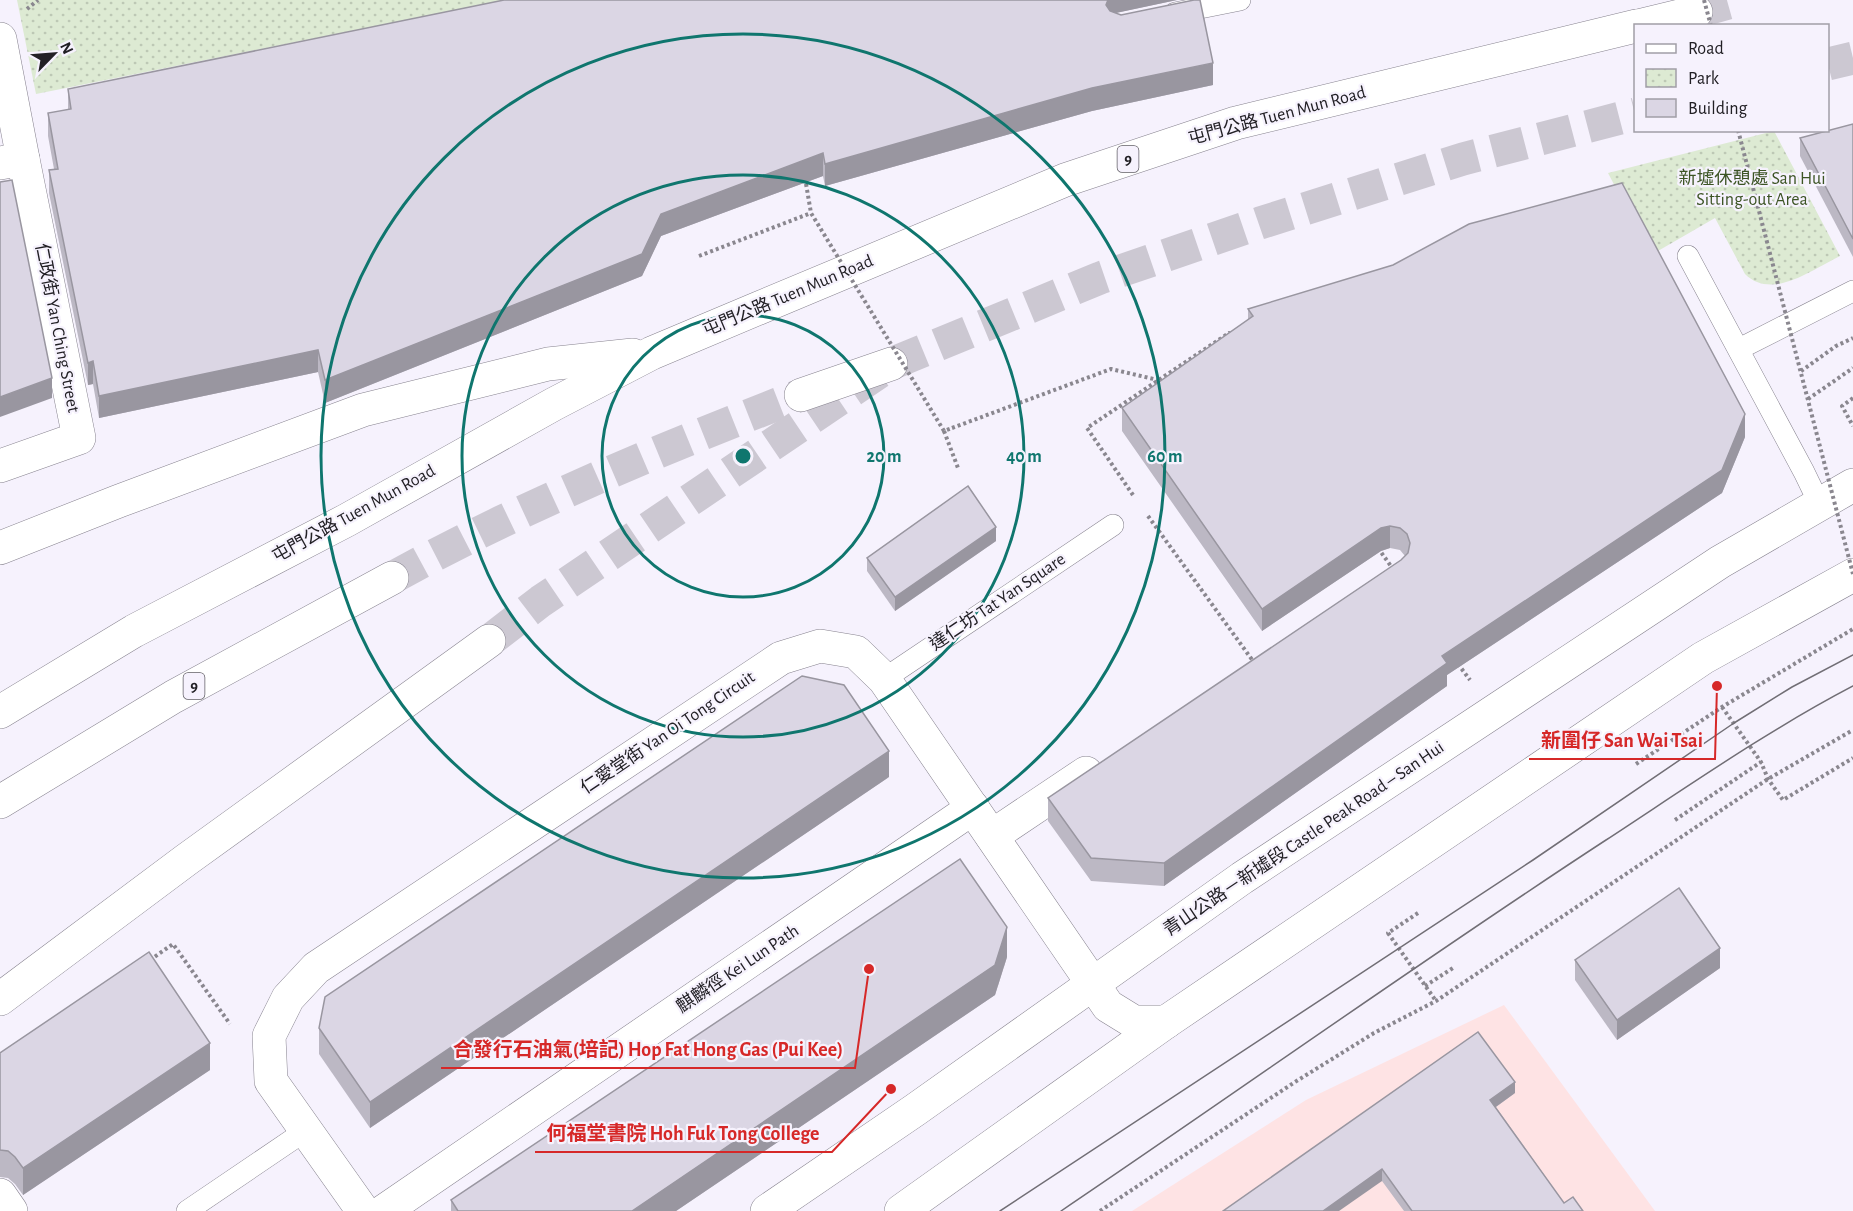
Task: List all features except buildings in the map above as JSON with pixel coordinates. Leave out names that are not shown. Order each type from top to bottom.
[{"type":"main road","name":"屯門公路 Tuen Mun Road","points":[[1647,24],[1704,12]]},
{"type":"main road","name":"屯門公路 Tuen Mun Road","points":[[0,712],[134,631],[347,520],[554,404],[652,353],[1065,180],[1236,123],[1634,27]]},
{"type":"main road","points":[[0,39],[12,161]]},
{"type":"main road","name":"仁政街 Yan Ching Street","points":[[0,466],[79,438],[12,161]]},
{"type":"main road","points":[[0,548],[363,410],[548,364],[652,353]]},
{"type":"main road","points":[[801,395],[891,364]]},
{"type":"main road","name":"青山公路－新墟段 Castle Peak Road – San Hui","points":[[767,1211],[915,1110],[1242,878],[1720,562],[1853,485]]},
{"type":"main road","points":[[901,1211],[1166,1023],[1703,658],[1853,575]]},
{"type":"main road","name":"9","points":[[0,801],[173,697],[392,578]]},
{"type":"main road","points":[[0,999],[489,641]]},
{"type":"main road","name":"仁愛堂街 Yan Oi Tong Circuit","points":[[363,1211],[271,1081],[269,1036],[288,998],[316,968],[781,658],[820,646],[856,652],[884,679],[1108,1006],[1134,1022],[1166,1023]]},
{"type":"main road","points":[[992,836],[1109,757]]},
{"type":"main road","name":"麒麟徑 Kei Lun Path","points":[[384,1211],[973,808]]},
{"type":"main road","points":[[0,1195],[11,1211]]},
{"type":"lane","points":[[1152,18],[1240,0]]},
{"type":"lane","points":[[1688,256],[1819,503]]},
{"type":"lane","points":[[1739,349],[1853,291]]},
{"type":"lane","name":"達仁坊 Tat Yan Square","points":[[884,679],[1113,525]]},
{"type":"lane","points":[[187,1211],[305,1131]]},
{"type":"path","points":[[1739,132],[1853,575]]},
{"type":"path","points":[[804,168],[811,213],[944,431],[958,468]]},
{"type":"path","points":[[699,256],[811,213]]},
{"type":"path","points":[[1135,497],[1087,428],[1229,333],[1236,343]]},
{"type":"path","points":[[1801,371],[1836,346],[1853,338]]},
{"type":"path","points":[[1808,399],[1853,368]]},
{"type":"path","points":[[944,431],[1111,369],[1158,380]]},
{"type":"path","points":[[1853,398],[1842,406],[1853,426]]},
{"type":"path","points":[[1141,507],[1253,661]]},
{"type":"path","points":[[1378,547],[1398,577]]},
{"type":"path","points":[[1636,764],[1722,707],[1853,629]]},
{"type":"path","points":[[1452,656],[1473,685]]},
{"type":"path","points":[[1722,707],[1761,762],[1768,779],[1784,800],[1853,758]]},
{"type":"path","points":[[1100,1211],[1305,1076],[1374,1033],[1436,1001],[1768,779],[1853,730]]},
{"type":"path","points":[[1675,820],[1761,762]]},
{"type":"path","points":[[1418,913],[1388,933],[1436,1001]]},
{"type":"path","points":[[145,963],[173,944],[232,1026]]},
{"type":"path","points":[[1425,986],[1453,968]]},
{"type":"shaded area","points":[[1504,1005],[1655,1211],[1132,1211],[1306,1100]]},
{"type":"green space","points":[[17,0],[507,0],[36,94]]},
{"type":"green space","name":"新墟休憩處 San Hui Sitting-out Area","points":[[1775,132],[1840,256],[1793,280],[1780,284],[1756,282],[1745,274],[1715,218],[1651,255],[1608,173]]},
{"type":"tunnel","points":[[1696,12],[1739,0]]},
{"type":"tunnel","points":[[1829,64],[1853,58]]},
{"type":"tunnel","points":[[489,641],[541,601],[891,364],[1100,278],[1260,223],[1463,159],[1634,115]]},
{"type":"tunnel","points":[[392,578],[491,527],[593,480],[801,395]]},
{"type":"tram line","points":[[1000,1211],[1533,860],[1734,723],[1792,687],[1853,655]]},
{"type":"tram line","points":[[1061,1211],[1537,885],[1758,741],[1853,686]]},
{"type":"place","name":"新圍仔 San Wai Tsai","points":[[1717,686]]},
{"type":"place","name":"合發行石油氣(培記) Hop Fat Hong Gas (Pui Kee)","points":[[869,969]]},
{"type":"place","name":"何福堂書院 Hoh Fuk Tong College","points":[[891,1089]]}]
